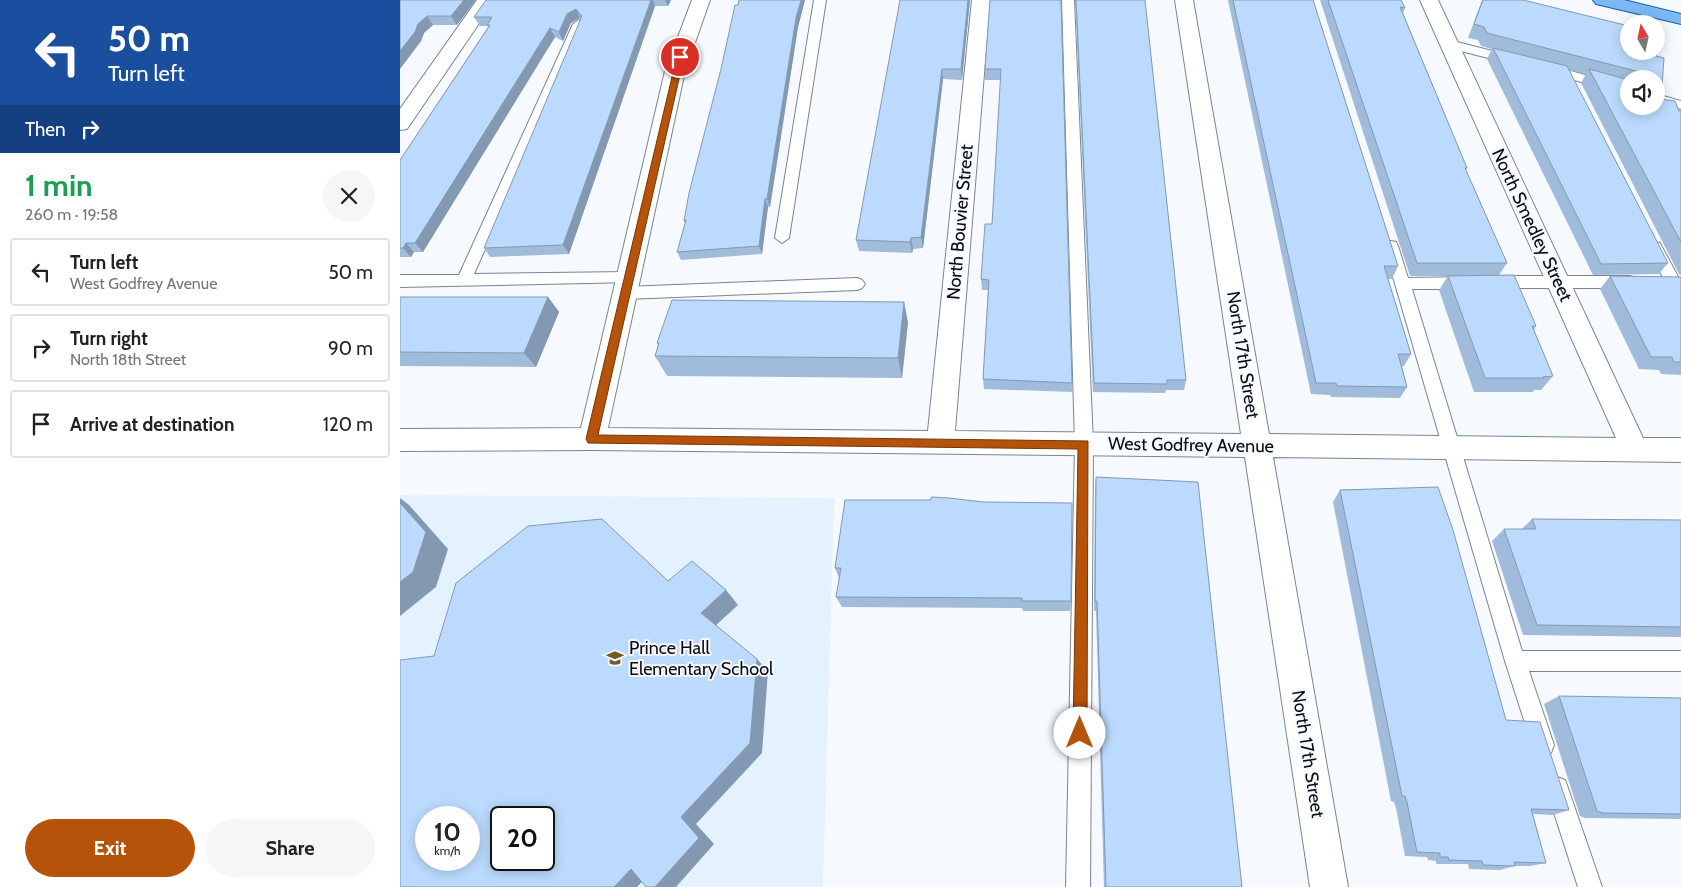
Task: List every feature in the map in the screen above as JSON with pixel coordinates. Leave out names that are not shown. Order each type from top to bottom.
[{"type":"main road","points":[[1602,0],[1681,18]]},
{"type":"street","points":[[400,124],[486,0]]},
{"type":"street","points":[[592,439],[675,71],[701,0]]},
{"type":"street","name":"North Bouvier Street","points":[[940,443],[981,0]]},
{"type":"street","name":"North 17th Street","points":[[1184,0],[1329,887]]},
{"type":"street","name":"North Smedley Street","points":[[1429,0],[1635,450]]},
{"type":"street","name":"West Godfrey Avenue","points":[[400,440],[592,439],[1681,450]]},
{"type":"lane","points":[[782,238],[820,0]]},
{"type":"lane","points":[[1068,0],[1084,444],[1078,887]]},
{"type":"lane","points":[[464,280],[579,24]]},
{"type":"lane","points":[[1449,44],[1530,64]]},
{"type":"lane","points":[[1576,91],[1563,72],[1620,88]]},
{"type":"lane","points":[[1665,101],[1681,105]]},
{"type":"lane","points":[[1388,237],[1515,661],[1590,887]]},
{"type":"lane","points":[[1651,239],[1677,282]]},
{"type":"lane","points":[[400,281],[464,280],[626,286],[857,284]]},
{"type":"lane","points":[[1403,284],[1557,281],[1677,282]]},
{"type":"lane","points":[[1515,661],[1681,661]]},
{"type":"shaded area","name":"Prince Hall Elementary School","points":[[400,495],[834,498],[823,887],[400,887]]},
{"type":"building","points":[[400,0],[464,0],[451,16],[427,16],[418,24],[415,32],[400,51]]},
{"type":"building","points":[[486,0],[651,0],[563,245],[484,248],[582,16],[576,9],[567,14],[559,32],[550,28],[415,243],[406,243],[403,248],[400,248],[400,160],[490,25],[487,25],[492,17],[474,17]]},
{"type":"building","points":[[739,0],[801,0],[796,18],[767,199],[765,199],[759,246],[677,252],[686,220],[684,221],[689,193],[721,69],[735,5],[738,5]]},
{"type":"building","points":[[900,0],[968,0],[961,69],[942,69],[921,237],[911,238],[910,242],[856,240]]},
{"type":"building","points":[[990,0],[1061,0],[1072,383],[983,379],[989,280],[981,279],[985,224],[992,224],[1001,69],[985,69]]},
{"type":"building","points":[[1076,0],[1145,0],[1186,380],[1167,380],[1167,384],[1094,383]]},
{"type":"building","points":[[1233,0],[1313,0],[1398,266],[1384,266],[1411,354],[1398,354],[1407,387],[1337,386],[1336,383],[1316,383]]},
{"type":"building","points":[[1328,0],[1401,0],[1405,8],[1400,7],[1467,168],[1465,168],[1507,263],[1417,263]]},
{"type":"building","points":[[1483,0],[1523,0],[1620,24],[1620,60],[1664,60],[1663,70],[1632,70],[1487,33],[1484,27],[1474,24]]},
{"type":"building","points":[[1493,48],[1567,66],[1668,263],[1601,264]]},
{"type":"building","points":[[1589,69],[1620,78],[1620,115],[1665,115],[1665,100],[1675,101],[1679,111],[1681,111],[1681,242]]},
{"type":"building","points":[[1514,275],[1536,326],[1532,326],[1553,376],[1544,378],[1485,378],[1448,276]]},
{"type":"building","points":[[1610,276],[1681,277],[1681,362],[1674,362],[1672,357],[1651,357]]},
{"type":"building","points":[[400,297],[548,297],[524,353],[400,352]]},
{"type":"building","points":[[672,300],[904,302],[898,358],[655,356],[659,343],[657,343]]},
{"type":"building","points":[[1096,477],[1198,482],[1242,887],[1106,887],[1097,601],[1095,601]]},
{"type":"building","points":[[1438,487],[1453,530],[1506,720],[1540,722],[1569,810],[1531,809],[1546,863],[1514,862],[1515,866],[1483,865],[1482,861],[1449,860],[1448,857],[1440,857],[1440,853],[1417,852],[1407,802],[1405,796],[1402,796],[1340,490]]},
{"type":"building","points":[[931,497],[983,502],[1072,503],[1071,601],[1022,601],[1022,598],[836,597],[841,568],[835,568],[845,500],[931,500]]},
{"type":"building","points":[[400,503],[426,532],[413,572],[400,582]]},
{"type":"building","points":[[602,519],[668,581],[692,561],[726,590],[701,613],[757,659],[750,743],[681,817],[699,838],[655,887],[646,887],[631,869],[614,887],[400,887],[400,660],[434,656],[456,583],[528,526]]},
{"type":"building","points":[[1532,519],[1681,520],[1681,627],[1537,625],[1504,529],[1536,529]]},
{"type":"building","points":[[1559,696],[1681,698],[1681,814],[1603,813],[1597,811]]},
{"type":"place","name":"Prince Hall Elementary School","points":[[615,658]]},
{"type":"route","points":[[680,57],[675,71],[592,439],[1084,444],[1080,733]]}]
